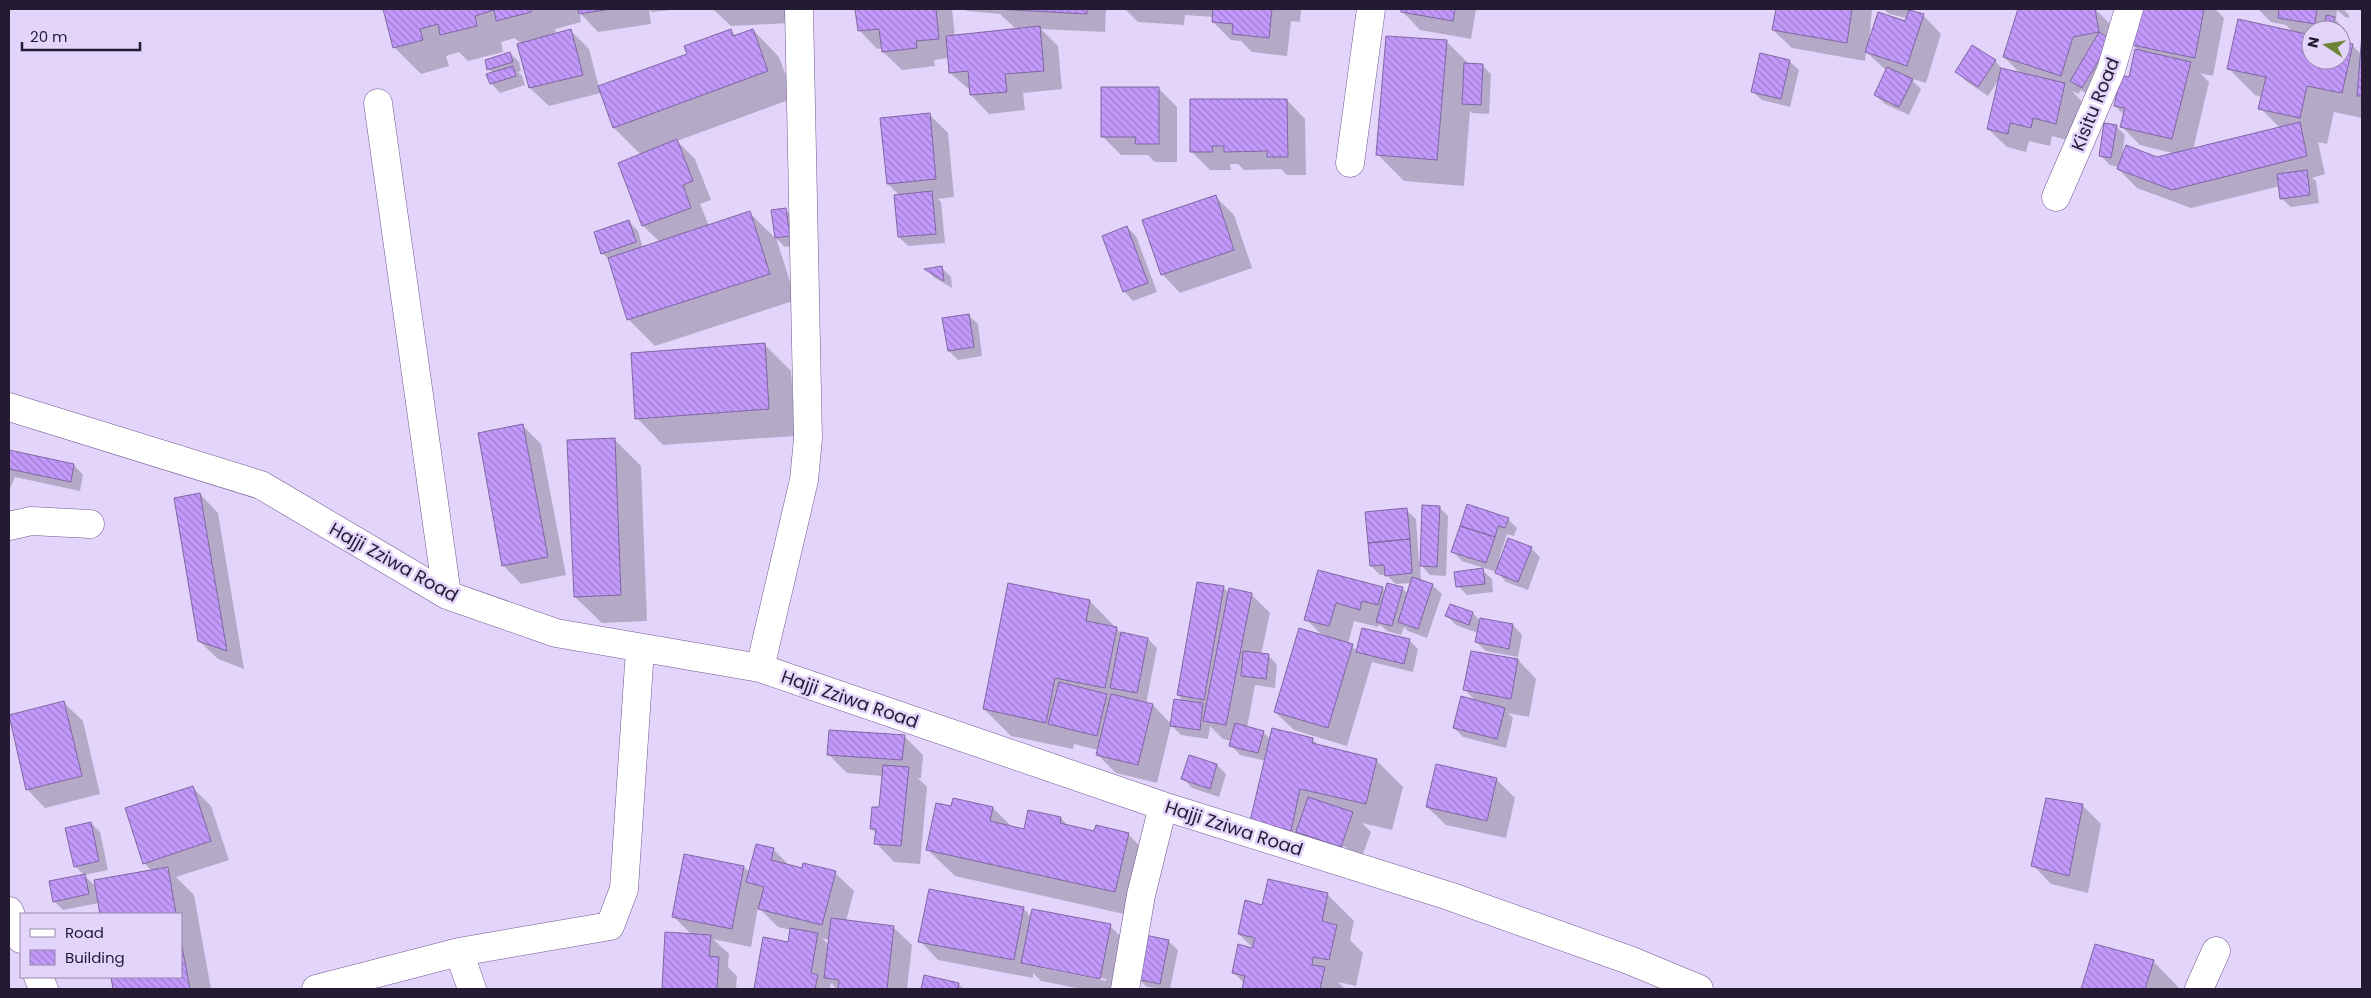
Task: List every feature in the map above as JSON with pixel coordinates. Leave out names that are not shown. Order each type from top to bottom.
[{"type":"street","points":[[760,668],[804,480],[808,439],[799,9]]},
{"type":"street","points":[[1350,163],[1371,9]]},
{"type":"street","name":"Kisitu Road","points":[[2056,197],[2111,70],[2128,9]]},
{"type":"street","points":[[378,103],[447,596]]},
{"type":"street","name":"Hajji Zziwa Road","points":[[9,407],[261,485],[447,596],[556,633],[760,668],[1163,806],[1449,896],[1629,960],[1699,989]]},
{"type":"street","points":[[9,526],[31,521],[90,524]]},
{"type":"street","points":[[316,989],[458,952],[610,926],[624,889],[640,648]]},
{"type":"street","points":[[1125,989],[1141,895],[1163,806]]},
{"type":"street","points":[[9,911],[20,937]]},
{"type":"street","points":[[2199,989],[2216,951]]},
{"type":"street","points":[[458,952],[472,989]]},
{"type":"building","points":[[383,9],[531,9],[531,12],[496,21],[494,10],[475,16],[477,26],[440,35],[438,24],[420,29],[423,40],[393,48]]},
{"type":"building","points":[[578,9],[611,9],[579,14]]},
{"type":"building","points":[[855,9],[936,9],[939,39],[916,41],[917,48],[882,52],[879,29],[858,31]]},
{"type":"building","points":[[995,9],[1087,9],[1087,14]]},
{"type":"building","points":[[1213,9],[1272,9],[1269,38],[1232,34],[1233,24],[1212,22]]},
{"type":"building","points":[[1401,9],[1455,9],[1453,21],[1401,12]]},
{"type":"building","points":[[1776,9],[1852,9],[1847,43],[1772,30]]},
{"type":"building","points":[[2018,9],[2095,9],[2099,32],[2073,37],[2061,76],[2003,57]]},
{"type":"building","points":[[2131,9],[2204,9],[2195,58],[2132,45]]},
{"type":"building","points":[[2279,9],[2317,9],[2316,20],[2301,20],[2301,22],[2278,18]]},
{"type":"building","points":[[1909,10],[1924,14],[1907,66],[1865,52],[1878,12],[1905,21]]},
{"type":"building","points":[[2326,15],[2335,17],[2334,20],[2325,20]]},
{"type":"building","points":[[2238,19],[2301,33],[2301,70],[2347,70],[2342,93],[2307,86],[2300,118],[2258,109],[2266,77],[2227,69]]},
{"type":"building","points":[[1040,26],[1044,71],[1005,74],[1007,92],[970,95],[968,71],[949,73],[946,36]]},
{"type":"building","points":[[571,29],[583,75],[529,88],[517,44]]},
{"type":"building","points":[[731,29],[733,36],[753,29],[768,71],[613,128],[598,86],[687,54],[684,46]]},
{"type":"building","points":[[2099,32],[2111,40],[2082,88],[2070,81]]},
{"type":"building","points":[[2362,34],[2362,96],[2357,96]]},
{"type":"building","points":[[1386,36],[1447,40],[1437,160],[1376,155]]},
{"type":"building","points":[[1972,45],[1996,60],[1978,87],[1955,72]]},
{"type":"building","points":[[2135,49],[2191,62],[2172,139],[2120,127],[2125,108],[2114,106],[2121,75],[2129,77]]},
{"type":"building","points":[[510,52],[513,62],[487,70],[485,60]]},
{"type":"building","points":[[1760,53],[1790,60],[1781,99],[1751,92]]},
{"type":"building","points":[[1464,63],[1483,64],[1481,105],[1462,104]]},
{"type":"building","points":[[513,66],[516,76],[490,84],[486,74]]},
{"type":"building","points":[[1887,67],[1913,79],[1899,107],[1874,95]]},
{"type":"building","points":[[2001,68],[2065,83],[2056,124],[2033,118],[2031,128],[2010,123],[2008,134],[1987,129]]},
{"type":"building","points":[[1101,87],[1159,87],[1159,144],[1135,144],[1136,137],[1101,137]]},
{"type":"building","points":[[1190,99],[1287,99],[1288,157],[1267,157],[1267,151],[1224,152],[1224,146],[1212,146],[1213,152],[1190,152]]},
{"type":"building","points":[[930,113],[936,179],[887,184],[880,118]]},
{"type":"building","points":[[2300,122],[2307,156],[2172,190],[2117,169],[2126,145],[2157,157]]},
{"type":"building","points":[[2104,123],[2117,125],[2111,158],[2099,156]]},
{"type":"building","points":[[677,139],[693,181],[683,185],[691,208],[642,226],[618,163]]},
{"type":"building","points":[[2307,170],[2310,195],[2280,199],[2277,174]]},
{"type":"building","points":[[932,191],[936,234],[898,237],[894,195]]},
{"type":"building","points":[[1216,195],[1234,250],[1161,275],[1142,220]]},
{"type":"building","points":[[786,208],[790,236],[775,238],[771,210]]},
{"type":"building","points":[[750,211],[770,274],[627,320],[608,258]]},
{"type":"building","points":[[629,220],[636,242],[601,254],[594,232]]},
{"type":"building","points":[[1127,226],[1148,283],[1123,292],[1102,236]]},
{"type":"building","points":[[942,266],[944,281],[924,269]]},
{"type":"building","points":[[969,314],[974,347],[948,351],[942,318]]},
{"type":"building","points":[[765,343],[769,409],[635,419],[631,353]]},
{"type":"building","points":[[523,424],[548,557],[502,566],[478,433]]},
{"type":"building","points":[[615,438],[621,595],[574,597],[567,440]]},
{"type":"building","points":[[9,450],[74,464],[71,482],[9,469]]},
{"type":"building","points":[[200,493],[227,651],[198,641],[174,498]]},
{"type":"building","points":[[1467,504],[1509,518],[1505,528],[1498,526],[1495,537],[1460,526]]},
{"type":"building","points":[[1422,505],[1440,506],[1437,567],[1420,566]]},
{"type":"building","points":[[1407,508],[1410,539],[1368,543],[1365,512]]},
{"type":"building","points":[[1460,526],[1495,537],[1486,563],[1451,552]]},
{"type":"building","points":[[1508,538],[1532,547],[1518,582],[1495,573]]},
{"type":"building","points":[[1410,539],[1412,573],[1385,576],[1384,565],[1370,566],[1368,543]]},
{"type":"building","points":[[1483,568],[1485,584],[1456,587],[1454,572]]},
{"type":"building","points":[[1318,570],[1383,587],[1378,605],[1362,601],[1360,610],[1336,603],[1329,626],[1304,620]]},
{"type":"building","points":[[1412,577],[1433,584],[1418,629],[1398,622]]},
{"type":"building","points":[[1197,582],[1224,586],[1204,700],[1177,695]]},
{"type":"building","points":[[1008,583],[1090,600],[1086,621],[1117,627],[1105,688],[1055,678],[1046,723],[983,709]]},
{"type":"building","points":[[1387,583],[1403,587],[1392,626],[1376,622]]},
{"type":"building","points":[[1229,588],[1252,593],[1226,725],[1203,721]]},
{"type":"building","points":[[1450,604],[1473,612],[1469,625],[1445,616]]},
{"type":"building","points":[[1480,618],[1513,624],[1509,649],[1475,642]]},
{"type":"building","points":[[1299,628],[1353,644],[1328,728],[1274,712]]},
{"type":"building","points":[[1362,628],[1410,639],[1404,664],[1356,652]]},
{"type":"building","points":[[1121,632],[1148,638],[1137,693],[1110,688]]},
{"type":"building","points":[[1243,651],[1269,654],[1266,679],[1241,676]]},
{"type":"building","points":[[1471,651],[1518,659],[1511,699],[1463,690]]},
{"type":"building","points":[[1059,682],[1107,694],[1097,736],[1048,724]]},
{"type":"building","points":[[1111,694],[1153,704],[1138,765],[1096,755]]},
{"type":"building","points":[[1461,696],[1505,708],[1497,739],[1453,728]]},
{"type":"building","points":[[1174,699],[1203,703],[1200,730],[1170,726]]},
{"type":"building","points":[[64,701],[82,776],[26,790],[9,715]]},
{"type":"building","points":[[1235,723],[1264,731],[1258,753],[1229,746]]},
{"type":"building","points":[[1272,728],[1313,738],[1312,743],[1377,759],[1366,804],[1300,789],[1291,831],[1250,821]]},
{"type":"building","points":[[829,730],[905,735],[902,760],[827,755]]},
{"type":"building","points":[[1189,755],[1217,764],[1210,789],[1181,779]]},
{"type":"building","points":[[1436,764],[1497,778],[1487,821],[1426,807]]},
{"type":"building","points":[[883,765],[909,767],[901,846],[874,844],[876,829],[870,829],[872,807],[879,807]]},
{"type":"building","points":[[193,786],[211,841],[143,864],[125,808]]},
{"type":"building","points":[[1308,797],[1353,812],[1341,847],[1296,832]]},
{"type":"building","points":[[953,798],[993,807],[990,821],[1024,829],[1028,810],[1061,817],[1060,823],[1094,831],[1096,825],[1129,833],[1115,892],[926,850],[936,803],[951,806]]},
{"type":"building","points":[[2046,798],[2083,804],[2069,876],[2031,866]]},
{"type":"building","points":[[91,822],[99,861],[74,867],[65,828]]},
{"type":"building","points":[[756,844],[774,848],[771,860],[802,868],[803,863],[836,871],[822,925],[758,909],[764,887],[746,882]]},
{"type":"building","points":[[684,854],[744,866],[732,929],[672,917]]},
{"type":"building","points":[[168,867],[176,913],[100,913],[94,880]]},
{"type":"building","points":[[85,874],[89,894],[53,902],[49,881]]},
{"type":"building","points":[[1268,879],[1328,893],[1322,921],[1337,925],[1329,960],[1313,957],[1312,965],[1325,967],[1320,989],[1242,989],[1245,976],[1232,973],[1238,944],[1252,948],[1255,938],[1238,934],[1245,900],[1262,905]]},
{"type":"building","points":[[929,889],[1024,907],[1014,960],[918,942]]},
{"type":"building","points":[[1032,909],[1111,924],[1100,979],[1021,963]]},
{"type":"building","points":[[831,918],[894,926],[887,989],[838,989],[839,980],[824,978]]},
{"type":"building","points":[[790,928],[818,933],[811,973],[818,975],[815,989],[754,989],[763,937],[788,942]]},
{"type":"building","points":[[665,932],[711,935],[709,956],[719,957],[717,989],[662,989]]},
{"type":"building","points":[[1145,935],[1169,940],[1160,984],[1136,979]]},
{"type":"building","points":[[2095,944],[2154,960],[2145,989],[2081,989]]},
{"type":"building","points":[[182,946],[190,989],[113,989],[111,978],[182,978]]},
{"type":"building","points":[[924,975],[959,983],[958,989],[921,989]]}]
